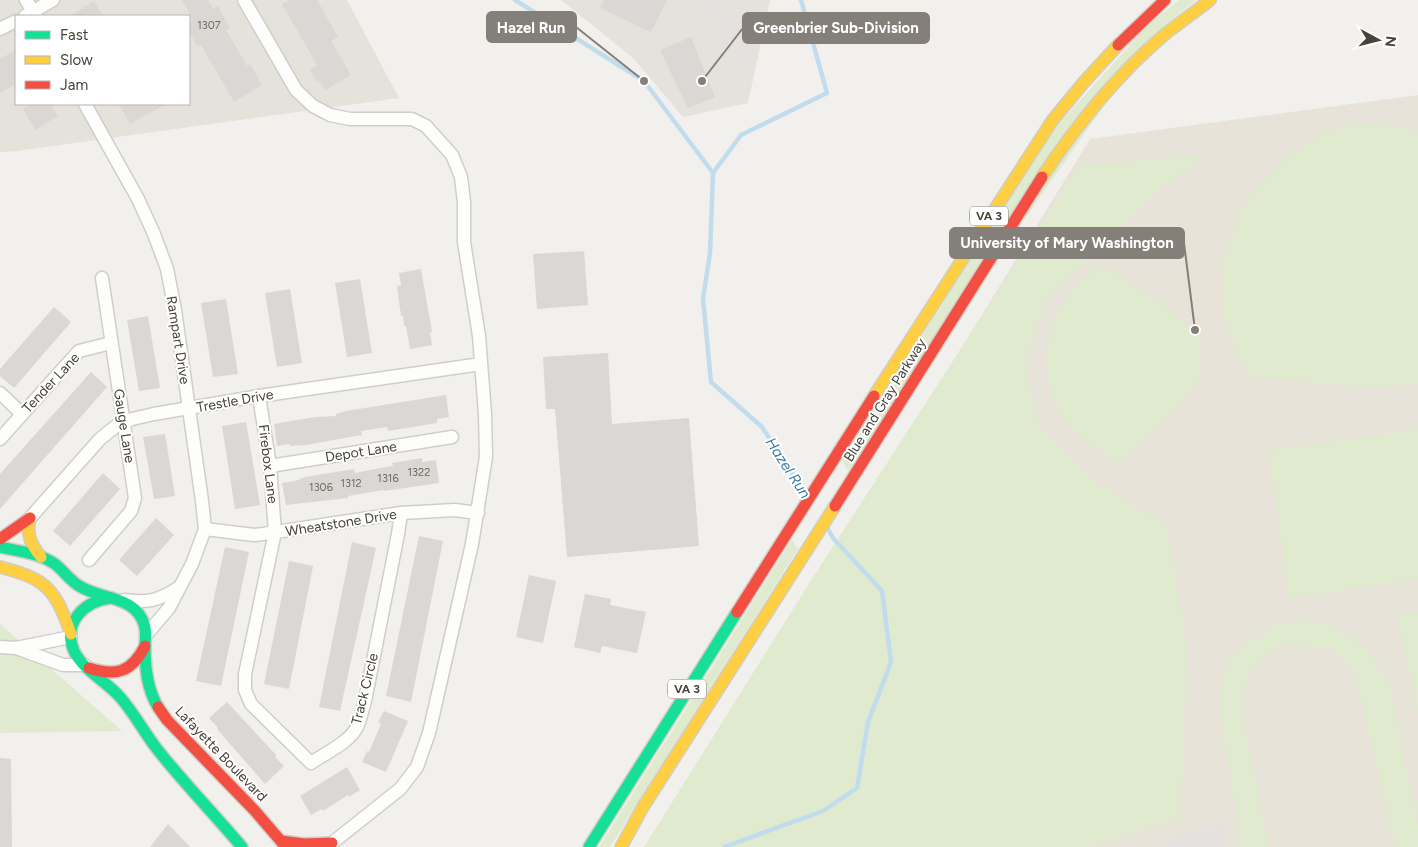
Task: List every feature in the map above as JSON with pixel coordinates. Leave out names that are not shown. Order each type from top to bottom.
[{"type":"main road","name":"Blue and Gray Parkway","points":[[589,847],[838,452],[1052,121],[1123,39],[1165,0]]},
{"type":"main road","name":"Blue and Gray Parkway","points":[[621,847],[643,807],[957,314],[1022,208],[1063,148],[1124,73],[1163,36],[1210,0]]},
{"type":"main road","points":[[0,538],[30,518]]},
{"type":"main road","points":[[30,518],[27,529],[29,542],[41,557]]},
{"type":"main road","name":"Lafayette Boulevard","points":[[0,547],[41,557],[58,567],[81,587],[117,599],[137,609],[145,624],[145,668],[147,681],[157,707],[283,844]]},
{"type":"main road","points":[[0,566],[25,572],[43,582],[57,599],[71,636],[75,653],[121,698],[156,748],[242,847]]},
{"type":"main road","points":[[71,636],[74,622],[85,606],[96,600],[117,599]]},
{"type":"main road","points":[[87,666],[106,673],[125,670],[138,659],[146,640]]},
{"type":"main road","points":[[283,844],[330,845]]},
{"type":"street","points":[[30,11],[53,0]]},
{"type":"street","points":[[244,0],[296,90],[313,106],[330,116],[350,119],[412,119],[426,126],[452,155],[461,177],[464,202],[464,242],[480,336],[486,457],[478,512],[432,723],[423,752],[410,777],[400,790],[330,845]]},
{"type":"street","points":[[0,29],[15,22]]},
{"type":"street","name":"Rampart Drive","points":[[86,105],[138,199],[167,269],[175,310],[205,529],[192,564],[169,608],[146,640]]},
{"type":"street","name":"Gauge Lane","points":[[90,560],[131,511],[134,503],[102,278]]},
{"type":"street","name":"Tender Lane","points":[[0,439],[79,351],[111,343]]},
{"type":"street","name":"Trestle Drive","points":[[30,518],[100,439],[124,423],[154,414],[259,396],[481,364]]},
{"type":"street","points":[[0,393],[22,414]]},
{"type":"street","name":"Firebox Lane","points":[[259,396],[270,466],[275,532]]},
{"type":"street","name":"Depot Lane","points":[[270,466],[452,437]]},
{"type":"street","name":"Wheatstone Drive","points":[[205,529],[254,535],[401,514],[455,510],[478,512]]},
{"type":"street","name":"Track Circle","points":[[275,532],[245,674],[245,690],[251,704],[311,763],[347,739],[354,732],[359,722],[365,701],[401,514]]},
{"type":"street","points":[[117,599],[141,602],[157,600],[178,588]]},
{"type":"street","points":[[16,648],[71,636]]},
{"type":"street","points":[[0,647],[16,648],[63,664],[87,666]]},
{"type":"shaded area","points":[[0,0],[347,0],[399,98],[0,152]]},
{"type":"shaded area","points":[[561,0],[770,0],[748,103],[683,117],[633,58]]},
{"type":"shaded area","points":[[696,0],[724,0],[733,7],[735,16],[747,16],[759,51],[752,56],[753,67],[731,75],[701,6]]},
{"type":"shaded area","points":[[1418,95],[1418,847],[889,847],[855,521],[1090,139]]},
{"type":"shaded area","points":[[1221,825],[1225,847],[1163,847],[1166,838]]},
{"type":"green space","points":[[1179,0],[1196,0],[1155,33],[848,471],[842,460],[1055,128],[1149,24]]},
{"type":"green space","points":[[1357,124],[1397,126],[1418,134],[1418,384],[1371,387],[1251,377],[1235,348],[1223,312],[1222,268],[1239,214],[1252,194],[1285,160],[1320,134]]},
{"type":"green space","points":[[1206,155],[1155,193],[1046,300],[1024,363],[1038,425],[1092,480],[1167,526],[1187,646],[1181,818],[1089,847],[644,847],[810,582],[1079,166]]},
{"type":"green space","points":[[1102,265],[1161,303],[1199,337],[1202,376],[1169,416],[1118,462],[1086,441],[1069,425],[1059,410],[1052,394],[1048,377],[1049,341],[1061,308],[1074,289]]},
{"type":"green space","points":[[1418,429],[1418,579],[1289,598],[1269,451]]},
{"type":"green space","points":[[792,540],[798,549],[610,847],[599,847]]},
{"type":"green space","points":[[1418,611],[1418,716],[1397,614]]},
{"type":"green space","points":[[1304,620],[1330,625],[1355,640],[1369,653],[1389,682],[1418,827],[1418,847],[1395,847],[1354,668],[1333,650],[1309,646],[1283,645],[1266,655],[1250,672],[1240,702],[1270,847],[1242,847],[1219,706],[1223,675],[1235,653],[1258,637],[1276,625]]},
{"type":"green space","points":[[0,624],[122,731],[0,733]]},
{"type":"building","points":[[182,0],[208,0],[213,9],[218,6],[230,28],[226,30],[247,66],[250,64],[262,85],[234,102],[201,45],[197,46],[190,33],[190,22],[193,20]]},
{"type":"building","points":[[290,0],[317,0],[338,37],[331,41],[351,75],[325,90],[319,80],[317,82],[310,70],[317,65],[282,4]]},
{"type":"building","points":[[604,0],[667,0],[651,32],[600,8]]},
{"type":"building","points":[[94,1],[102,15],[72,15]]},
{"type":"building","points":[[691,37],[715,97],[688,108],[660,50]]},
{"type":"building","points":[[15,51],[15,85],[0,93],[0,59]]},
{"type":"building","points":[[30,105],[52,105],[58,116],[35,130],[23,109]]},
{"type":"building","points":[[120,105],[164,105],[130,124]]},
{"type":"building","points":[[584,251],[588,305],[537,309],[533,254]]},
{"type":"building","points":[[421,269],[432,332],[430,333],[432,345],[410,349],[406,326],[404,326],[403,316],[401,316],[397,286],[401,285],[399,273]]},
{"type":"building","points":[[360,279],[372,353],[347,357],[335,283]]},
{"type":"building","points":[[290,289],[302,363],[277,367],[265,293]]},
{"type":"building","points":[[226,299],[238,374],[213,377],[201,303]]},
{"type":"building","points":[[54,307],[71,322],[14,388],[0,376],[0,369]]},
{"type":"building","points":[[148,316],[160,388],[139,391],[127,320]]},
{"type":"building","points":[[608,353],[612,424],[689,418],[699,546],[567,557],[555,409],[546,409],[543,357]]},
{"type":"building","points":[[91,372],[107,387],[0,509],[0,474]]},
{"type":"building","points":[[446,395],[449,417],[437,419],[437,423],[388,431],[387,427],[361,431],[362,435],[300,446],[290,446],[290,444],[277,446],[274,424],[315,417],[336,416],[336,414],[346,411]]},
{"type":"building","points":[[246,422],[260,505],[235,509],[222,426]]},
{"type":"building","points":[[165,434],[175,496],[154,499],[143,437]]},
{"type":"building","points":[[422,458],[422,462],[436,460],[439,483],[383,490],[348,496],[348,498],[286,505],[282,483],[354,469],[355,473],[393,466],[392,463]]},
{"type":"building","points":[[103,473],[120,489],[70,546],[53,531]]},
{"type":"building","points":[[156,518],[174,535],[137,576],[119,560]]},
{"type":"building","points":[[419,536],[443,541],[411,702],[386,696]]},
{"type":"building","points":[[352,542],[376,548],[340,711],[319,707]]},
{"type":"building","points":[[225,547],[249,552],[221,686],[196,681]]},
{"type":"building","points":[[289,561],[313,566],[289,689],[264,684]]},
{"type":"building","points":[[529,575],[556,581],[543,643],[516,637]]},
{"type":"building","points":[[585,594],[611,599],[610,605],[646,612],[637,653],[602,646],[600,653],[574,647]]},
{"type":"building","points":[[227,702],[284,766],[265,784],[209,718]]},
{"type":"building","points":[[384,711],[408,721],[386,772],[362,762],[367,751],[369,752],[381,724],[378,722]]},
{"type":"building","points":[[0,758],[11,759],[12,847],[0,847]]},
{"type":"building","points":[[347,767],[360,790],[349,797],[348,795],[323,811],[322,809],[311,815],[300,796]]},
{"type":"building","points":[[168,824],[190,847],[150,847]]},
{"type":"waterway","name":"Hazel Run","points":[[515,0],[644,81],[713,173],[710,253],[703,299],[711,382],[762,427],[805,493]]},
{"type":"waterway","points":[[713,173],[741,135],[827,93],[801,0]]},
{"type":"waterway","name":"Hazel Run","points":[[724,847],[823,811],[857,788],[868,722],[891,662],[882,591],[833,538],[828,529]]},
{"type":"traffic: fast","points":[[0,547],[49,560],[81,587],[126,603],[140,615],[146,633],[145,663],[147,678],[151,693],[158,707]]},
{"type":"traffic: fast","points":[[111,598],[92,604],[78,615],[71,631],[74,651],[83,664],[120,697],[167,762],[242,847]]},
{"type":"traffic: fast","points":[[589,847],[737,612]]},
{"type":"traffic: slow","points":[[1042,177],[1083,120],[1130,67],[1164,35],[1210,0]]},
{"type":"traffic: slow","points":[[874,396],[1052,121],[1118,45]]},
{"type":"traffic: slow","points":[[621,847],[643,807],[835,506]]},
{"type":"traffic: slow","points":[[30,518],[30,539],[41,557]]},
{"type":"traffic: slow","points":[[0,567],[29,576],[47,588],[60,606],[71,634]]},
{"type":"traffic: jam","points":[[1118,45],[1165,0]]},
{"type":"traffic: jam","points":[[835,506],[1042,177]]},
{"type":"traffic: jam","points":[[737,612],[874,396]]},
{"type":"traffic: jam","points":[[0,539],[30,518]]},
{"type":"traffic: jam","points":[[89,668],[107,672],[122,670],[135,662],[145,646]]},
{"type":"traffic: jam","points":[[158,707],[167,720],[255,811],[286,847]]},
{"type":"traffic: jam","points":[[281,841],[304,844],[332,843]]},
{"type":"place","name":"Hazel Run","points":[[644,81]]},
{"type":"place","name":"Greenbrier Sub-Division","points":[[702,81]]},
{"type":"place","name":"University of Mary Washington","points":[[1195,330]]}]
